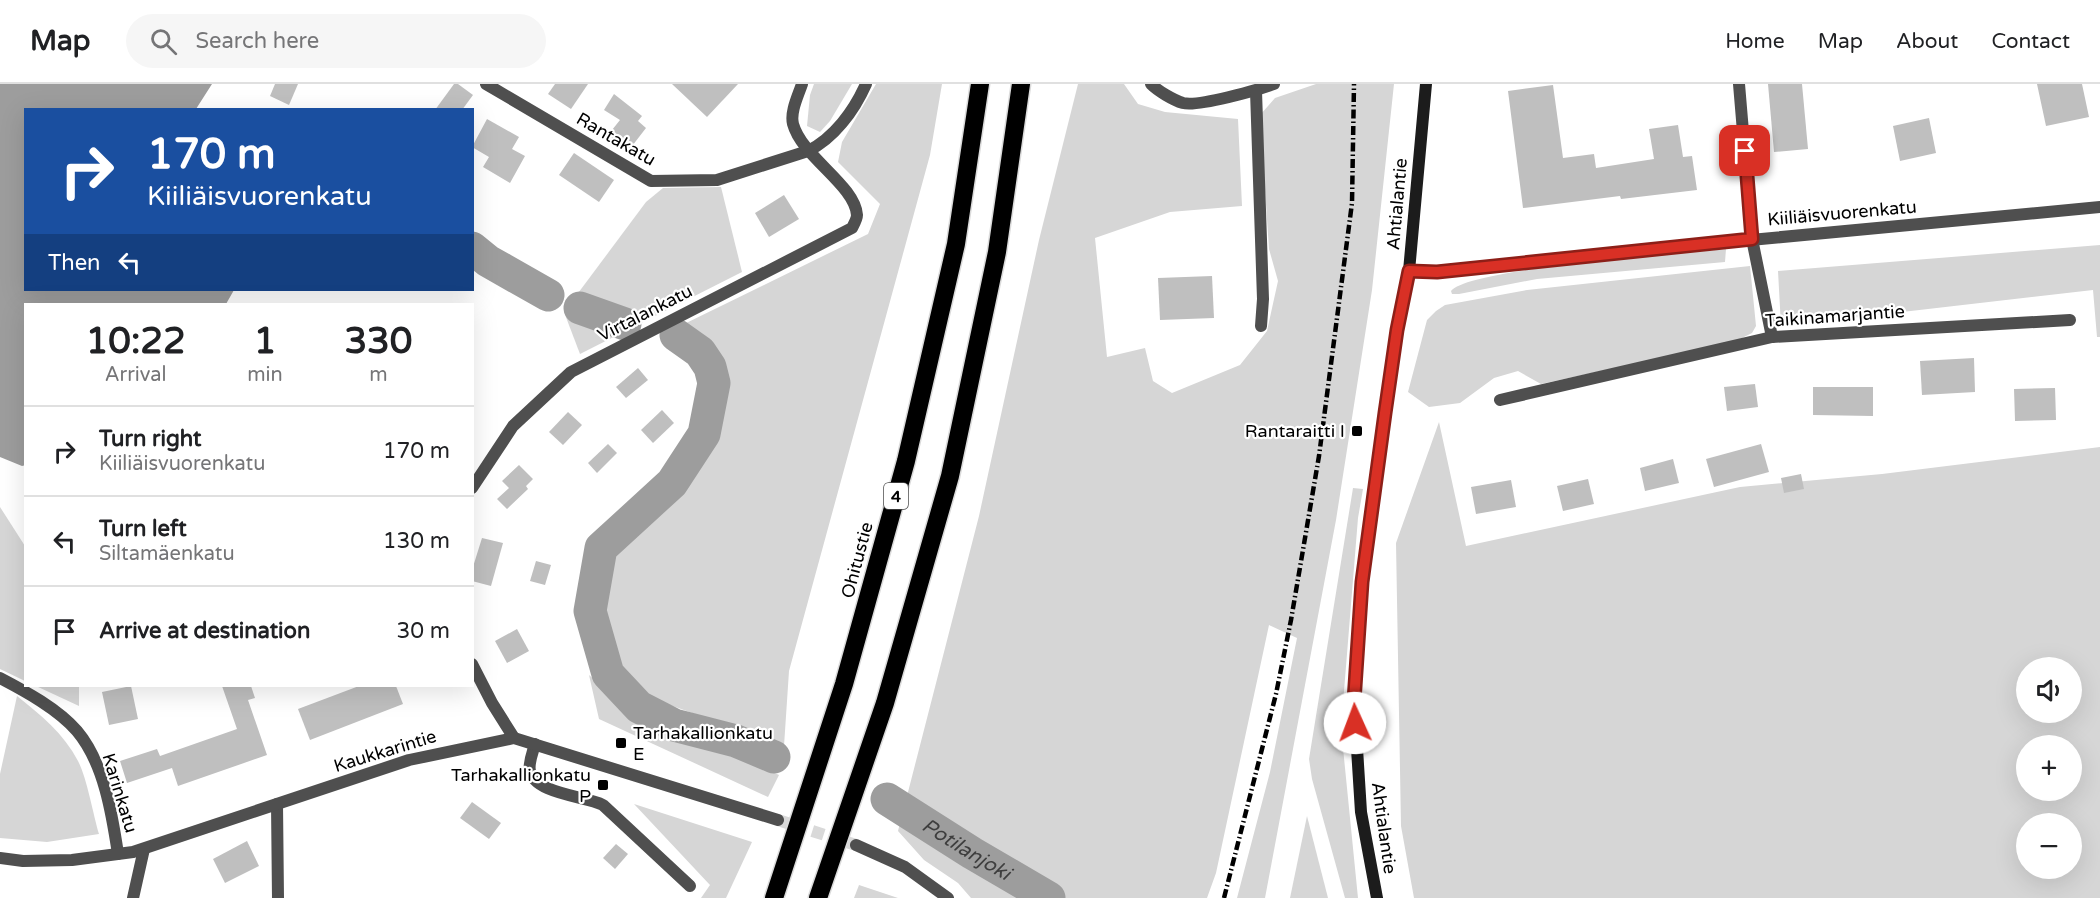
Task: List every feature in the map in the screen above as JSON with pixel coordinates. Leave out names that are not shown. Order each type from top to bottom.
[{"type":"highway","name":"Ohitustie","points":[[774,898],[844,684],[906,460],[956,244],[980,84]]},
{"type":"highway","points":[[818,898],[885,703],[950,476],[997,252],[1021,84]]},
{"type":"main road","name":"Ahtialantie","points":[[1377,898],[1361,812],[1354,701],[1362,582],[1397,330],[1409,271],[1426,84]]},
{"type":"street","name":"Rantakatu","points":[[486,84],[651,181],[717,180],[808,151],[820,145],[837,129],[859,100],[866,84]]},
{"type":"street","points":[[802,84],[792,114],[793,125],[808,151]]},
{"type":"street","points":[[1151,84],[1155,89],[1184,104],[1256,91],[1274,84]]},
{"type":"street","points":[[1739,84],[1752,239],[1772,337]]},
{"type":"street","points":[[1256,91],[1263,290],[1261,326]]},
{"type":"street","name":"Virtalankatu","points":[[474,485],[513,426],[571,372],[852,228],[857,216],[854,205],[840,183],[808,151]]},
{"type":"street","name":"Kiiliäisvuorenkatu","points":[[1409,271],[1437,272],[1752,239],[2100,207]]},
{"type":"street","name":"Taikinamarjantie","points":[[1500,400],[1772,337],[2070,320]]},
{"type":"street","points":[[474,668],[514,738]]},
{"type":"street","name":"Karinkatu","points":[[0,678],[49,707],[76,730],[91,753],[101,778],[118,854]]},
{"type":"street","name":"Kaukkarintie","points":[[0,858],[23,861],[72,860],[144,849],[409,760],[514,738],[778,820]]},
{"type":"street","points":[[535,744],[529,769],[532,778],[558,793],[593,800],[603,805],[690,886]]},
{"type":"street","points":[[277,804],[278,898]]},
{"type":"street","points":[[856,845],[905,867],[948,898]]},
{"type":"street","points":[[133,898],[144,849]]},
{"type":"shaded area","points":[[0,84],[212,84],[197,108],[24,108],[24,291],[233,291],[227,303],[24,303],[24,466],[0,457]]},
{"type":"shaded area","points":[[814,84],[852,84],[830,121],[820,132],[807,126],[810,95]]},
{"type":"shaded area","points":[[876,84],[942,84],[930,155],[789,671],[784,746],[642,695],[617,665],[604,613],[616,550],[685,490],[713,435],[723,360],[678,327],[868,234],[880,204],[838,162],[842,142]]},
{"type":"shaded area","points":[[1078,84],[1124,84],[1138,104],[1165,112],[1238,119],[1242,206],[1170,212],[1095,238],[1107,357],[1145,348],[1153,381],[1172,393],[1240,365],[1267,331],[1278,281],[1269,249],[1260,115],[1275,98],[1316,84],[1394,84],[1372,290],[1336,520],[1265,898],[1237,898],[1270,772],[1297,638],[1269,625],[1216,873],[1207,898],[971,898],[958,883],[924,860],[898,831],[979,516],[1039,240]]},
{"type":"shaded area","points":[[721,187],[742,272],[580,354],[564,312],[646,202],[663,188]]},
{"type":"shaded area","points":[[2100,245],[2100,337],[2097,337],[2093,290],[1781,326],[1778,271]]},
{"type":"shaded area","points":[[1726,249],[1725,262],[1537,279],[1459,294],[1452,294],[1451,291],[1467,283],[1496,275],[1535,269]]},
{"type":"shaded area","points":[[1750,266],[1756,326],[1752,333],[1734,342],[1541,384],[1518,371],[1494,378],[1460,403],[1429,407],[1408,392],[1427,320],[1445,305],[1527,290]]},
{"type":"shaded area","points":[[1439,422],[1466,546],[1740,487],[1882,474],[2100,447],[2100,898],[1414,898],[1401,826],[1396,543]]},
{"type":"shaded area","points":[[1353,488],[1363,489],[1358,518],[1341,728],[1358,898],[1345,898],[1312,779],[1309,759]]},
{"type":"shaded area","points":[[0,507],[24,544],[24,681],[0,669]]},
{"type":"shaded area","points":[[589,675],[645,725],[732,753],[779,775],[768,797],[599,719]]},
{"type":"shaded area","points":[[38,687],[79,687],[79,706]]},
{"type":"shaded area","points":[[17,696],[51,726],[66,742],[78,761],[99,834],[47,842],[0,838],[0,774]]},
{"type":"shaded area","points":[[634,804],[752,842],[726,898],[701,898],[710,885]]},
{"type":"shaded area","points":[[1307,816],[1328,898],[1290,898]]},
{"type":"shaded area","points":[[859,885],[898,898],[854,898]]},
{"type":"building","points":[[275,84],[298,84],[289,105],[270,96]]},
{"type":"building","points":[[454,84],[458,84],[473,95],[463,108],[436,108]]},
{"type":"building","points":[[555,84],[588,84],[571,109],[548,94]]},
{"type":"building","points":[[672,84],[738,84],[707,117]]},
{"type":"building","points":[[1768,84],[1802,84],[1808,149],[1774,152]]},
{"type":"building","points":[[2037,84],[2082,84],[2089,117],[2046,126]]},
{"type":"building","points":[[1553,85],[1563,158],[1594,154],[1596,168],[1654,159],[1649,129],[1678,125],[1683,157],[1692,156],[1697,190],[1621,199],[1620,196],[1523,208],[1508,91]]},
{"type":"building","points":[[614,94],[642,116],[638,121],[646,128],[629,150],[608,135],[620,120],[604,110]]},
{"type":"building","points":[[1929,118],[1936,153],[1900,161],[1893,126]]},
{"type":"building","points":[[487,119],[519,137],[512,149],[525,156],[510,183],[483,167],[489,157],[474,148],[474,143]]},
{"type":"building","points":[[574,153],[614,180],[599,202],[559,175]]},
{"type":"building","points":[[784,195],[799,219],[769,237],[755,213]]},
{"type":"building","points":[[1212,276],[1214,318],[1160,320],[1158,278]]},
{"type":"building","points":[[1974,358],[1975,392],[1922,395],[1920,361]]},
{"type":"building","points":[[638,368],[648,380],[626,398],[616,387]]},
{"type":"building","points":[[1755,384],[1758,407],[1727,411],[1724,387]]},
{"type":"building","points":[[1813,387],[1873,387],[1873,416],[1813,415]]},
{"type":"building","points":[[2055,388],[2056,420],[2015,421],[2014,389]]},
{"type":"building","points":[[662,410],[674,423],[653,443],[641,430]]},
{"type":"building","points":[[568,412],[582,425],[563,445],[549,432]]},
{"type":"building","points":[[608,444],[617,453],[597,473],[588,463]]},
{"type":"building","points":[[1761,444],[1769,472],[1714,487],[1706,459]]},
{"type":"building","points":[[1673,459],[1679,483],[1645,491],[1640,468]]},
{"type":"building","points":[[519,465],[533,479],[526,486],[528,489],[507,509],[497,499],[509,488],[502,481]]},
{"type":"building","points":[[1801,474],[1804,489],[1784,493],[1781,478]]},
{"type":"building","points":[[1588,479],[1594,504],[1563,511],[1557,486]]},
{"type":"building","points":[[1511,480],[1516,507],[1476,514],[1471,487]]},
{"type":"building","points":[[482,538],[503,543],[491,586],[474,582],[474,564]]},
{"type":"building","points":[[536,561],[551,565],[545,585],[530,581]]},
{"type":"building","points":[[517,629],[529,651],[507,663],[495,641]]},
{"type":"building","points":[[131,687],[138,719],[109,725],[102,692]]},
{"type":"building","points":[[222,687],[251,687],[255,698],[248,700],[267,755],[178,786],[172,768],[127,783],[120,761],[157,749],[160,756],[237,729]]},
{"type":"building","points":[[356,687],[396,687],[403,704],[310,740],[298,709]]},
{"type":"building","points":[[472,802],[501,823],[489,839],[460,818]]},
{"type":"building","points":[[247,841],[259,866],[225,883],[213,859]]},
{"type":"building","points":[[616,844],[628,854],[615,869],[603,858]]},
{"type":"waterway","name":"Potilanjoki","points":[[474,250],[488,261],[548,295]]},
{"type":"waterway","name":"Potilanjoki","points":[[580,308],[625,324]]},
{"type":"waterway","name":"Potilanjoki","points":[[676,335],[700,352],[710,367],[714,383],[704,434],[672,483],[601,548],[590,611],[608,674],[639,707],[674,725],[736,741],[774,757]]},
{"type":"waterway","name":"Potilanjoki","points":[[887,799],[1049,898]]},
{"type":"tunnel","points":[[778,820],[856,845]]},
{"type":"railway","points":[[1224,898],[1276,694],[1319,456],[1352,203],[1354,84]]},
{"type":"place","name":"Rantaraitti I","points":[[1357,431]]},
{"type":"place","name":"Tarhakallionkatu E","points":[[621,743]]},
{"type":"place","name":"Tarhakallionkatu P","points":[[603,785]]},
{"type":"route","points":[[1355,723],[1354,701],[1362,582],[1397,330],[1409,271],[1437,272],[1752,239],[1745,151]]}]
